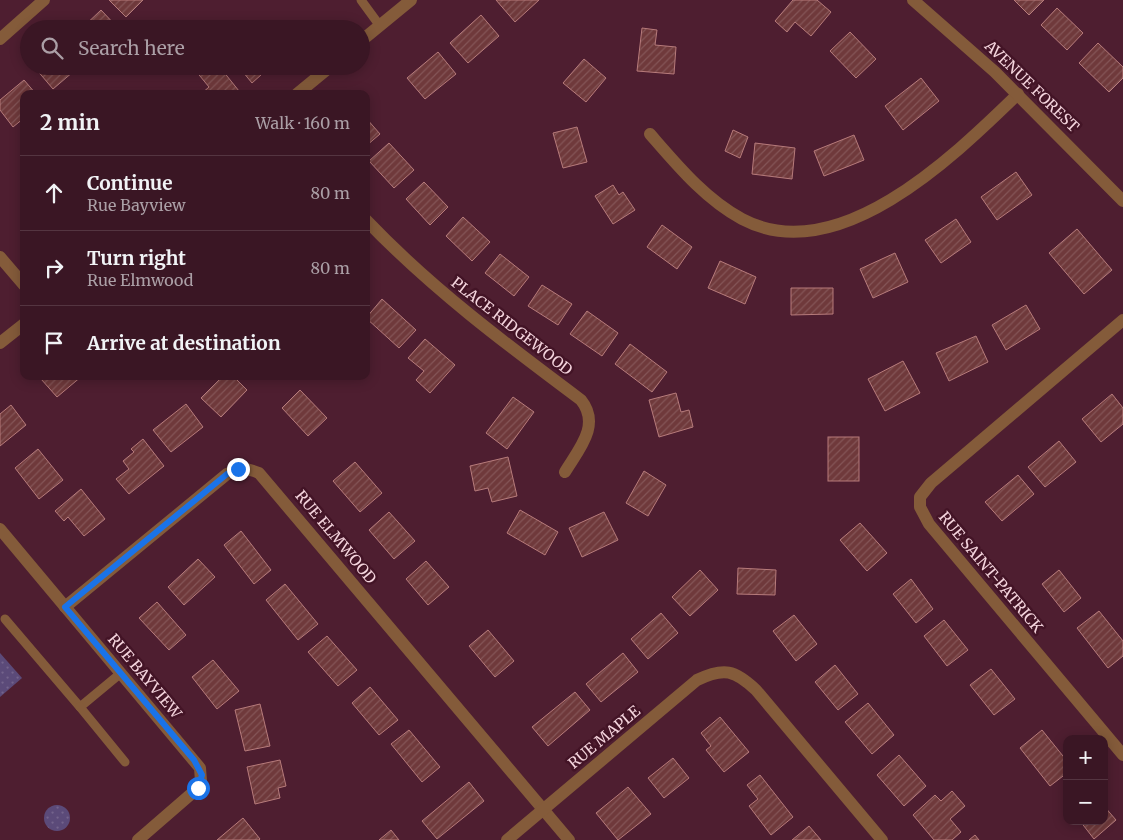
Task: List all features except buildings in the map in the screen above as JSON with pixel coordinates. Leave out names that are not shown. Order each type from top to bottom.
[{"type":"street","points":[[21,20],[44,0]]},
{"type":"street","points":[[370,34],[411,0]]},
{"type":"street","name":"AVENUE FOREST","points":[[912,0],[973,52],[1018,94],[1123,201]]},
{"type":"street","points":[[0,39],[20,21]]},
{"type":"street","points":[[302,90],[320,75]]},
{"type":"street","points":[[650,134],[689,177],[725,209],[743,220],[761,226],[785,232],[806,232],[829,227],[859,215],[887,202],[915,184],[970,139],[1018,94]]},
{"type":"street","name":"PLACE RIDGEWOOD","points":[[370,224],[438,289],[479,323],[582,400],[590,416],[590,425],[586,439],[565,472]]},
{"type":"street","points":[[0,257],[20,281]]},
{"type":"street","name":"RUE SAINT-PATRICK","points":[[1123,320],[931,483],[920,497],[920,507],[929,524],[1123,755]]},
{"type":"street","points":[[0,344],[20,327]]},
{"type":"street","name":"RUE ELMWOOD","points":[[65,607],[227,474],[238,469],[248,468],[260,473],[569,840]]},
{"type":"street","name":"RUE BAYVIEW","points":[[0,529],[194,760],[202,775],[198,788],[138,840]]},
{"type":"street","name":"RUE MAPLE","points":[[507,840],[697,680],[713,672],[729,671],[744,678],[756,690],[882,840]]},
{"type":"lane","points":[[361,0],[380,26]]},
{"type":"lane","points":[[5,619],[125,762]]},
{"type":"lane","points":[[80,707],[121,673]]},
{"type":"shaded area","points":[[0,653],[22,678],[0,697]]},
{"type":"shaded area","points":[[57,805],[66,809],[70,818],[66,827],[57,831],[48,827],[44,818],[48,809]]},
{"type":"route","points":[[198,788],[202,775],[200,768],[65,607],[227,474],[238,469]]}]
